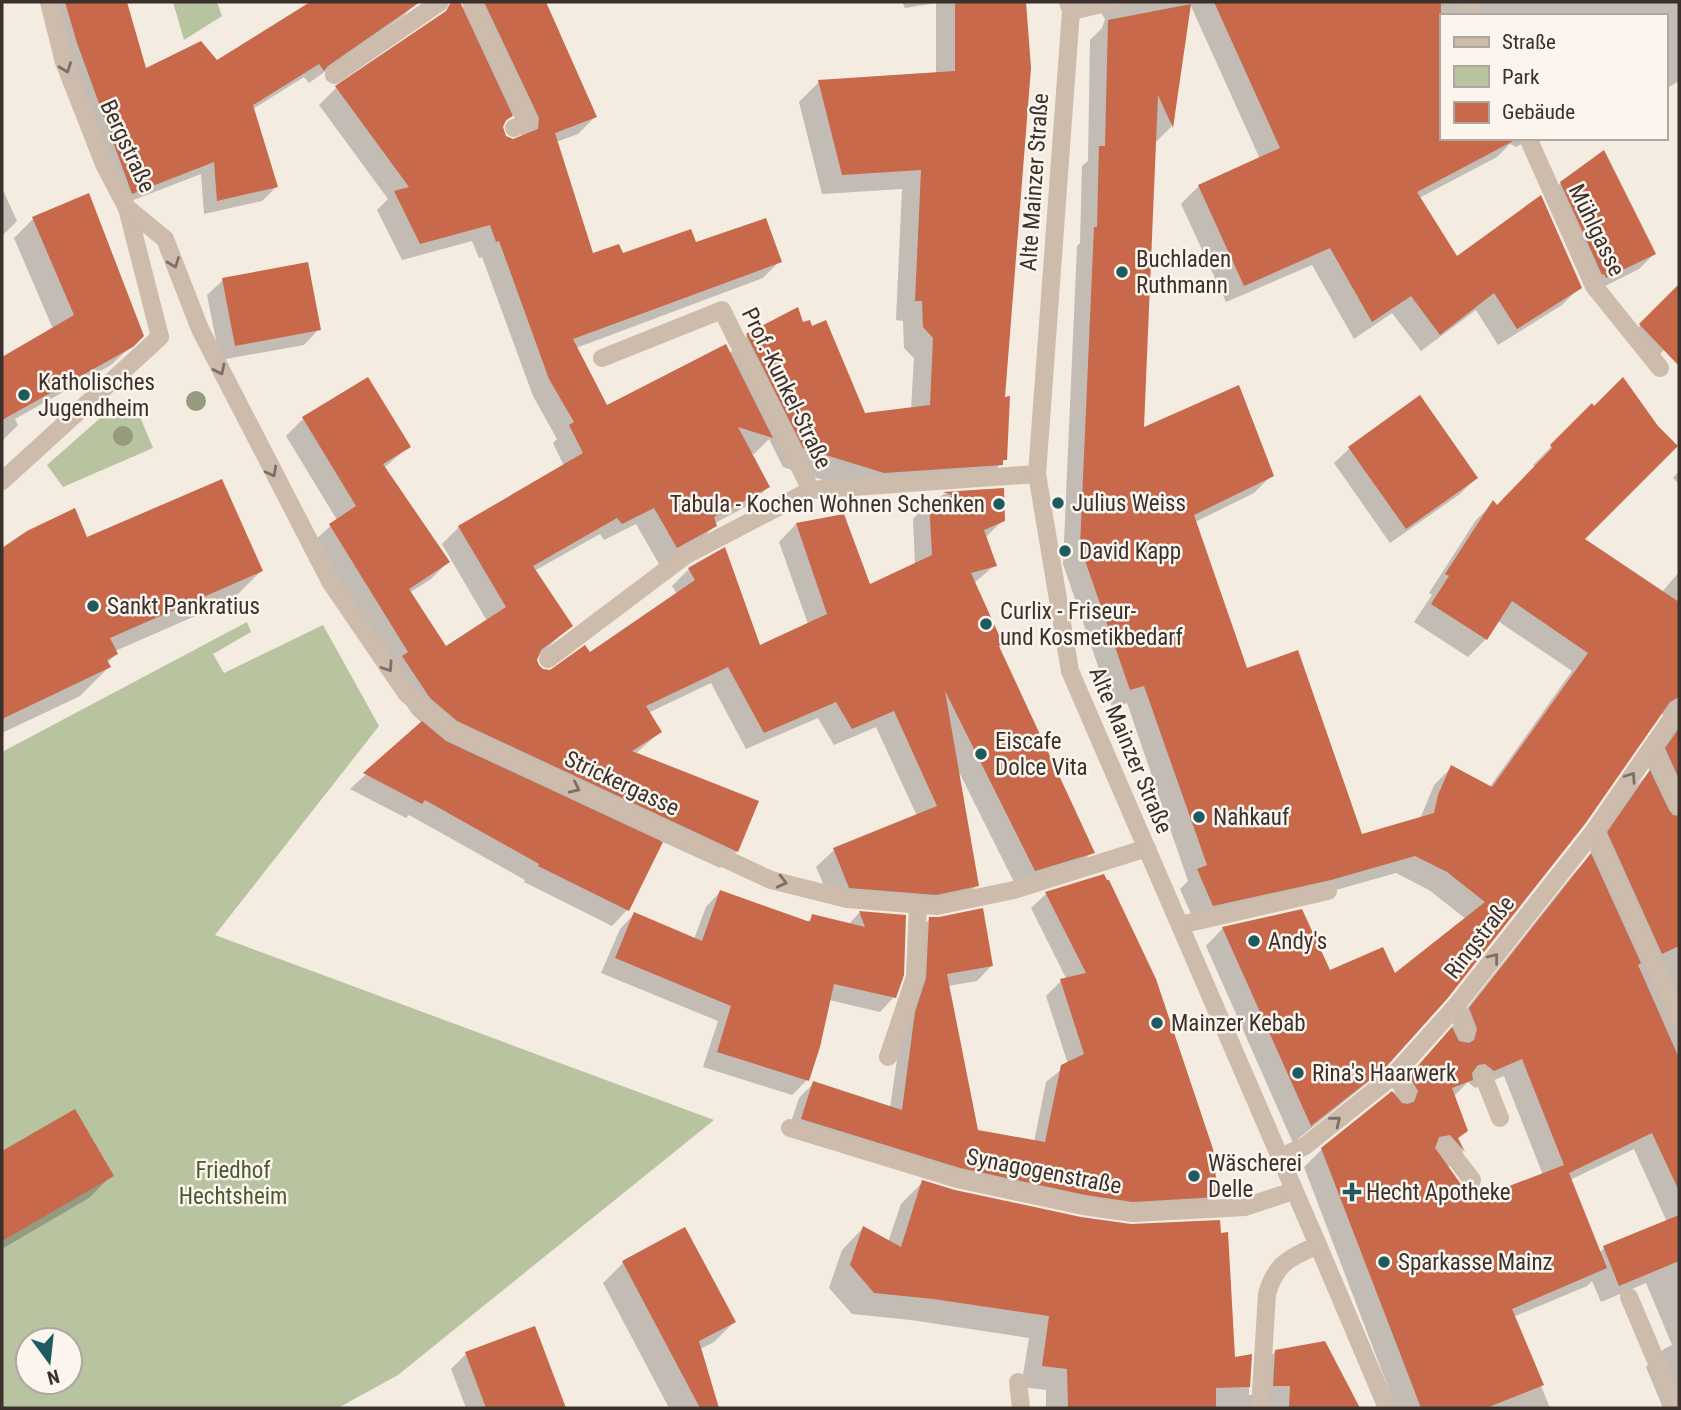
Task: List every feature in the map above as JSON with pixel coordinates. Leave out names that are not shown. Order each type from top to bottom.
[{"type":"street","name":"Bergstraße","points":[[49,2],[64,62],[104,164],[127,208],[165,239],[200,329],[240,411]]},
{"type":"street","points":[[334,75],[440,2]]},
{"type":"street","points":[[471,2],[529,122],[514,128]]},
{"type":"street","points":[[1070,6],[1111,2]]},
{"type":"street","name":"Alte Mainzer Straße","points":[[1070,6],[1037,474],[1070,671],[1387,1408]]},
{"type":"street","name":"Mühlgasse","points":[[1529,140],[1594,286],[1660,368]]},
{"type":"street","points":[[2,481],[160,337],[127,208]]},
{"type":"street","name":"Prof.-Kunkel-Straße","points":[[602,358],[722,310],[811,490]]},
{"type":"street","name":"Strickergasse","points":[[240,411],[331,583],[406,693],[451,731],[771,880],[847,899],[937,906],[1014,890],[1147,848]]},
{"type":"street","name":"Prof.-Kunkel-Straße","points":[[548,659],[686,555],[811,490],[1037,474]]},
{"type":"street","name":"Ringstraße","points":[[1279,1158],[1305,1146],[1394,1075],[1456,1006],[1594,831],[1679,708]]},
{"type":"street","points":[[1652,747],[1679,805]]},
{"type":"street","points":[[1594,831],[1679,1019]]},
{"type":"street","points":[[1180,925],[1328,891]]},
{"type":"street","points":[[888,1057],[915,977],[918,904]]},
{"type":"street","points":[[1456,1006],[1466,1032]]},
{"type":"street","points":[[1394,1075],[1407,1093]]},
{"type":"street","points":[[1483,1075],[1500,1118]]},
{"type":"street","name":"Synagogenstraße","points":[[790,1128],[957,1179],[1083,1206],[1133,1213],[1245,1207],[1293,1191]]},
{"type":"street","points":[[1446,1146],[1472,1180]]},
{"type":"street","points":[[1260,1408],[1270,1282],[1282,1264],[1318,1245]]},
{"type":"street","points":[[1629,1297],[1676,1408]]},
{"type":"street","points":[[1018,1382],[1021,1408]]},
{"type":"green space","points":[[173,2],[217,2],[222,16],[184,40]]},
{"type":"green space","points":[[133,400],[153,448],[63,487],[47,465],[106,413]]},
{"type":"green space","name":"Friedhof Hechtsheim","points":[[247,622],[251,632],[213,654],[224,673],[323,625],[379,726],[215,935],[714,1120],[398,1375],[338,1408],[2,1408],[2,752]]},
{"type":"building","points":[[65,2],[127,2],[146,68],[201,41],[217,60],[310,2],[420,2],[324,71],[319,64],[253,105],[278,187],[217,201],[214,162],[132,194],[77,43]]},
{"type":"building","points":[[451,2],[460,2],[513,116],[506,120],[503,127],[506,136],[513,139],[538,129],[539,118],[484,2],[546,2],[597,117],[555,133],[593,253],[619,244],[623,253],[691,229],[696,242],[766,218],[782,262],[573,339],[607,405],[726,344],[773,438],[738,427],[770,487],[714,517],[717,526],[677,548],[654,508],[622,524],[617,518],[533,566],[573,626],[541,650],[537,660],[539,665],[550,670],[585,645],[590,652],[695,580],[688,568],[725,547],[760,645],[827,614],[796,523],[844,514],[870,584],[932,555],[929,500],[954,496],[943,492],[1004,488],[1005,521],[984,530],[997,566],[971,573],[1003,644],[999,646],[1095,853],[1035,871],[945,691],[979,886],[936,895],[849,888],[833,848],[937,806],[894,711],[852,729],[836,702],[764,733],[728,667],[646,706],[662,732],[632,751],[759,801],[738,852],[457,721],[430,698],[402,656],[408,652],[329,524],[356,506],[302,417],[368,377],[411,447],[383,464],[450,562],[409,589],[446,646],[506,607],[458,526],[583,453],[569,425],[574,422],[549,379],[499,241],[496,242],[490,225],[420,244],[394,191],[409,187],[335,86],[446,11]]},
{"type":"building","points":[[955,2],[1026,2],[1031,68],[1005,397],[1010,396],[1007,460],[1003,460],[1003,465],[884,473],[803,448],[746,334],[798,307],[803,322],[810,320],[812,326],[826,320],[865,413],[930,405],[933,338],[923,327],[922,301],[915,301],[921,170],[842,175],[818,80],[955,71]]},
{"type":"building","points":[[1214,2],[1441,2],[1440,140],[1515,140],[1417,192],[1457,256],[1541,195],[1582,288],[1517,329],[1494,293],[1440,335],[1411,296],[1372,322],[1330,248],[1244,286],[1198,185],[1280,148]]},
{"type":"building","points":[[1191,4],[1173,128],[1158,95],[1144,427],[1239,385],[1274,476],[1194,515],[1247,668],[1298,650],[1362,834],[1434,813],[1438,795],[1451,765],[1492,787],[1588,653],[1512,601],[1487,640],[1431,604],[1449,576],[1445,574],[1493,500],[1497,505],[1552,448],[1550,445],[1592,403],[1594,406],[1623,377],[1658,426],[1678,446],[1585,539],[1679,602],[1679,697],[1670,702],[1585,824],[1447,999],[1386,1067],[1311,1126],[1222,927],[1302,909],[1330,970],[1383,947],[1395,973],[1485,902],[1447,872],[1415,856],[1331,880],[1213,906],[1197,869],[1207,865],[1144,686],[1130,690],[1080,546],[1099,146],[1105,146],[1108,20]]},
{"type":"building","points":[[1604,150],[1656,254],[1606,278],[1602,275],[1560,182]]},
{"type":"building","points":[[89,193],[144,336],[133,347],[2,420],[2,357],[74,315],[32,217]]},
{"type":"building","points":[[308,262],[321,330],[235,346],[222,278]]},
{"type":"building","points":[[1679,284],[1679,366],[1639,324]]},
{"type":"building","points":[[1420,395],[1478,478],[1406,529],[1348,447]]},
{"type":"building","name":"Sankt Pankratius","points":[[222,479],[263,571],[110,638],[118,654],[107,660],[111,667],[2,719],[2,548],[27,531],[75,508],[87,537]]},
{"type":"building","points":[[422,721],[446,741],[663,842],[629,911],[538,866],[539,864],[425,800],[422,804],[363,773]]},
{"type":"building","points":[[1679,728],[1679,779],[1665,748]]},
{"type":"building","points":[[1650,770],[1669,810],[1673,815],[1679,816],[1679,946],[1662,954],[1607,832]]},
{"type":"building","points":[[1591,853],[1641,963],[1638,965],[1679,1058],[1679,1191],[1652,1133],[1569,1173],[1607,1268],[1512,1309],[1544,1385],[1486,1408],[1421,1408],[1321,1148],[1392,1091],[1402,1103],[1414,1102],[1418,1091],[1409,1076],[1452,1027],[1459,1041],[1469,1043],[1474,1040],[1477,1029],[1469,1008]],"holes":[[[1522,1059],[1564,1165],[1486,1195],[1481,1186],[1474,1191],[1468,1191],[1435,1148],[1439,1137],[1450,1135],[1465,1152],[1458,1138],[1468,1131],[1452,1088],[1473,1080],[1472,1073],[1478,1065],[1485,1064],[1494,1071]]]},
{"type":"building","points":[[1104,874],[1156,979],[1213,1149],[1218,1197],[1133,1202],[1085,1195],[960,1168],[801,1119],[813,1081],[902,1110],[915,1012],[926,978],[929,917],[983,908],[993,966],[947,974],[978,1130],[1045,1142],[1061,1065],[1084,1054],[1060,979],[1086,973],[1045,892]]},
{"type":"building","points":[[720,890],[810,922],[812,914],[865,927],[859,911],[906,915],[904,975],[896,998],[834,984],[820,1047],[809,1081],[717,1052],[731,1006],[615,958],[634,912],[702,941]]},
{"type":"building","points":[[75,1109],[114,1176],[2,1241],[2,1151]]},
{"type":"building","points":[[922,1180],[955,1190],[1081,1217],[1131,1224],[1220,1220],[1221,1233],[1228,1232],[1235,1357],[1252,1354],[1250,1387],[1216,1388],[1216,1408],[1068,1408],[1067,1369],[1042,1366],[1049,1316],[874,1293],[850,1265],[863,1226],[901,1247]]},
{"type":"building","points":[[1679,1215],[1679,1261],[1619,1286],[1603,1246]]},
{"type":"building","points":[[685,1227],[736,1322],[699,1341],[719,1408],[700,1408],[622,1261]]},
{"type":"building","points":[[535,1326],[566,1408],[486,1408],[465,1352]]},
{"type":"building","points":[[1325,1341],[1360,1408],[1289,1408],[1290,1386],[1273,1386],[1275,1350]]},
{"type":"place","name":"Buchladen Ruthmann","points":[[1122,272]]},
{"type":"place","name":"Katholisches Jugendheim","points":[[24,395]]},
{"type":"place","name":"Julius Weiss","points":[[1058,503]]},
{"type":"place","name":"Tabula - Kochen Wohnen Schenken","points":[[999,504]]},
{"type":"place","name":"David Kapp","points":[[1065,551]]},
{"type":"place","name":"Sankt Pankratius","points":[[93,606]]},
{"type":"place","name":"Curlix - Friseur- und Kosmetikbedarf","points":[[986,624]]},
{"type":"place","name":"Eiscafe Dolce Vita","points":[[981,754]]},
{"type":"place","name":"Nahkauf","points":[[1199,817]]},
{"type":"place","name":"Andy's","points":[[1254,941]]},
{"type":"place","name":"Mainzer Kebab","points":[[1157,1023]]},
{"type":"place","name":"Rina's Haarwerk","points":[[1298,1073]]},
{"type":"place","name":"Wäscherei Delle","points":[[1194,1176]]},
{"type":"place","name":"Hecht Apotheke","points":[[1352,1192]]},
{"type":"place","name":"Sparkasse Mainz","points":[[1384,1262]]}]
